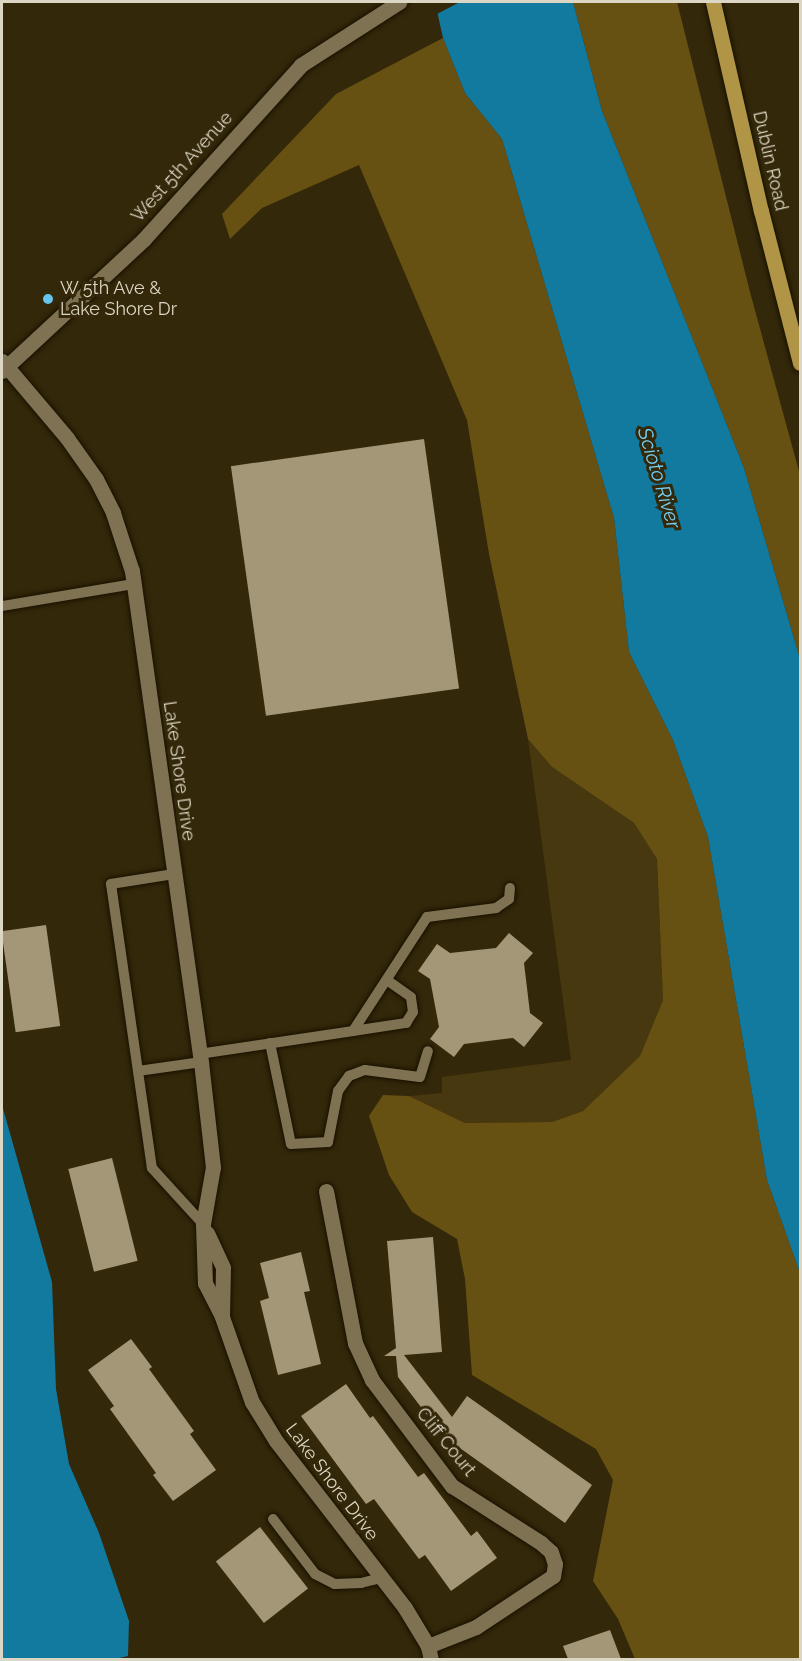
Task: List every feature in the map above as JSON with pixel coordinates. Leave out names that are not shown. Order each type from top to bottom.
[{"type":"main road","name":"Dublin Road","points":[[713,2],[761,211],[801,363]]},
{"type":"street","name":"West 5th Avenue","points":[[3,366],[144,239],[301,65],[399,2]]},
{"type":"street","name":"Lake Shore Drive","points":[[3,366],[67,438],[96,478],[123,540],[134,584],[200,1058],[213,1167],[203,1224],[223,1268],[222,1317],[252,1402],[276,1441],[405,1608],[430,1653]]},
{"type":"street","name":"Cliff Court","points":[[326,1191],[355,1343],[367,1371],[452,1486],[542,1544],[551,1552],[555,1564],[553,1576],[476,1627],[430,1653]]},
{"type":"lane","points":[[2,606],[134,584]]},
{"type":"lane","points":[[174,874],[111,884],[152,1168],[203,1224]]},
{"type":"lane","points":[[353,1031],[388,981],[427,917],[496,908],[509,899],[510,888]]},
{"type":"lane","points":[[138,1071],[270,1043],[406,1023],[413,1011],[411,997],[388,981]]},
{"type":"lane","points":[[270,1043],[291,1143],[328,1142],[338,1091],[349,1076],[365,1070],[420,1077],[428,1051]]},
{"type":"lane","points":[[273,1519],[315,1574],[335,1584],[361,1584],[381,1578]]},
{"type":"shaded area","points":[[573,2],[677,2],[750,292],[800,475],[800,659],[744,468],[602,111]]},
{"type":"shaded area","points":[[443,38],[465,93],[502,139],[614,518],[629,652],[673,740],[708,837],[767,1180],[800,1273],[800,1659],[635,1659],[618,1619],[593,1581],[613,1480],[596,1449],[472,1375],[465,1279],[457,1239],[412,1212],[389,1175],[369,1116],[383,1095],[409,1096],[465,1123],[552,1122],[583,1111],[640,1056],[663,1000],[657,859],[634,823],[552,767],[528,739],[489,554],[467,420],[359,165],[262,208],[230,239],[222,214],[336,94]]},
{"type":"shaded area","points":[[528,739],[552,767],[634,823],[657,859],[663,1000],[640,1056],[583,1111],[552,1122],[465,1123],[409,1096],[442,1093],[442,1077],[571,1060]]},
{"type":"water","name":"Scioto River","points":[[435,2],[573,2],[602,111],[744,468],[800,659],[800,1273],[767,1180],[708,837],[673,740],[629,652],[614,518],[502,139],[465,93],[443,38]]},
{"type":"water","points":[[2,1105],[52,1282],[56,1389],[69,1464],[99,1533],[129,1621],[128,1656],[111,1660],[2,1659]]},
{"type":"pier","points":[[432,2],[460,2],[435,15]]},
{"type":"building","points":[[424,439],[459,689],[266,716],[231,466]]},
{"type":"building","points":[[46,925],[60,1026],[16,1032],[2,931]]},
{"type":"building","points":[[509,933],[533,953],[524,963],[530,1013],[543,1023],[524,1047],[513,1038],[464,1044],[454,1057],[430,1039],[439,1027],[430,979],[418,971],[437,944],[450,953],[496,948]]},
{"type":"building","points":[[112,1158],[138,1261],[94,1272],[68,1169]]},
{"type":"building","points":[[433,1237],[442,1352],[404,1355],[452,1417],[467,1396],[592,1485],[565,1523],[443,1436],[398,1377],[396,1356],[384,1356],[396,1348],[387,1241]]},
{"type":"building","points":[[301,1252],[310,1291],[304,1292],[321,1364],[278,1375],[260,1301],[269,1298],[260,1263]]},
{"type":"building","points":[[131,1339],[152,1367],[149,1369],[194,1431],[190,1434],[216,1470],[173,1501],[153,1475],[156,1473],[110,1409],[114,1406],[88,1370]]},
{"type":"building","points":[[346,1384],[370,1418],[373,1416],[418,1477],[424,1473],[471,1536],[477,1531],[497,1558],[451,1591],[425,1555],[419,1559],[374,1499],[366,1504],[301,1416]]},
{"type":"building","points":[[260,1527],[308,1588],[264,1623],[216,1561]]},
{"type":"building","points":[[610,1630],[621,1659],[568,1659],[563,1646]]},
{"type":"place","name":"W 5th Ave & Lake Shore Dr","points":[[48,299]]}]
